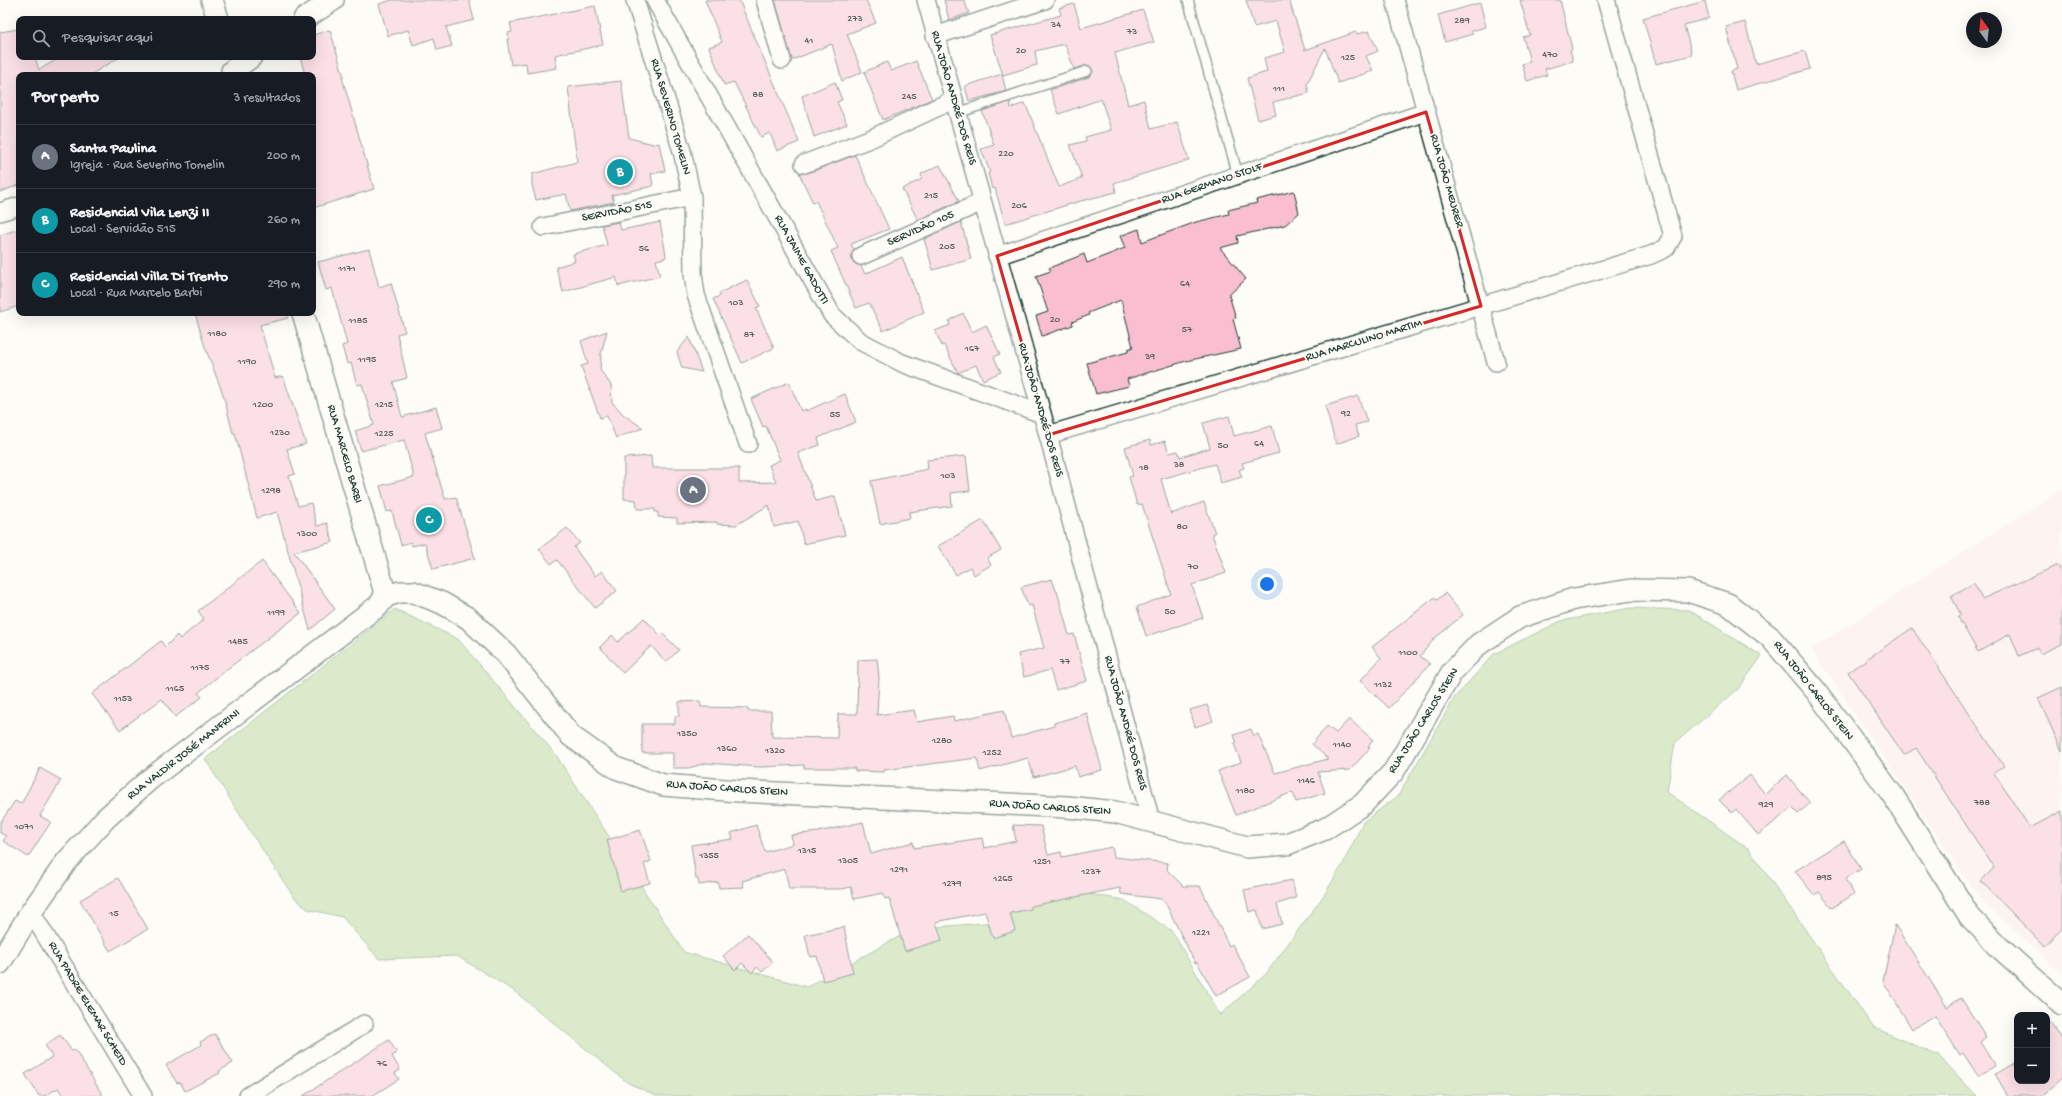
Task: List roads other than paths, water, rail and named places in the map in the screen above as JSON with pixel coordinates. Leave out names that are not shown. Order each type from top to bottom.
[{"type":"street","points":[[212,0],[217,16]]},
{"type":"street","points":[[309,16],[333,0]]},
{"type":"street","name":"RUA SEVERINO TOMELIN","points":[[635,0],[682,151],[692,197],[693,274],[696,295],[748,444]]},
{"type":"street","name":"RUA JAIME GADOTTI","points":[[655,0],[832,315],[860,341],[902,363],[1042,414]]},
{"type":"street","points":[[765,0],[782,60]]},
{"type":"street","name":"RUA JOÃO ANDRÉ DOS REIS","points":[[926,0],[1048,435],[1151,821]]},
{"type":"street","points":[[935,36],[1045,0]]},
{"type":"street","name":"RUA JOÃO MEURER","points":[[1395,0],[1496,362]]},
{"type":"street","name":"RUA MARCULINO MARTIM","points":[[1048,435],[1651,255],[1666,248],[1673,236],[1606,0]]},
{"type":"street","points":[[230,69],[246,60]]},
{"type":"street","points":[[804,164],[955,106]]},
{"type":"street","name":"RUA GERMANO STOLF","points":[[997,256],[1426,112]]},
{"type":"street","name":"SERVIDÃO 515","points":[[543,227],[692,197]]},
{"type":"street","name":"SERVIDÃO 105","points":[[861,256],[982,202]]},
{"type":"street","points":[[0,212],[16,207]]},
{"type":"street","name":"RUA MARCELO BARBI","points":[[304,316],[386,596]]},
{"type":"street","name":"RUA JOÃO CARLOS STEIN","points":[[386,596],[400,592],[413,592],[442,603],[468,618],[506,654],[571,736],[616,768],[663,785],[738,791],[1067,807],[1115,812],[1247,847],[1287,844],[1325,829],[1363,804],[1394,772],[1452,672],[1484,640],[1520,617],[1574,599],[1631,590],[1688,591],[1728,604],[1770,637],[1816,691],[1894,797],[1970,917],[1999,947],[2062,1004]]},
{"type":"street","name":"RUA VALDIR JOSÉ MANFRINI","points":[[0,963],[31,912],[67,861],[106,818],[144,784],[378,606],[386,596]]},
{"type":"street","name":"RUA PADRE ELEMAR SCHEID","points":[[31,912],[143,1096]]},
{"type":"street","points":[[248,1096],[364,1024]]},
{"type":"lane","points":[[1188,0],[1238,175]]},
{"type":"lane","points":[[955,106],[1087,71]]},
{"type":"place","name":"Residencial Vila Lenzi II","points":[[620,172]]},
{"type":"place","name":"Santa Paulina","points":[[693,490]]},
{"type":"place","name":"Residencial Villa Di Trento","points":[[429,520]]}]
